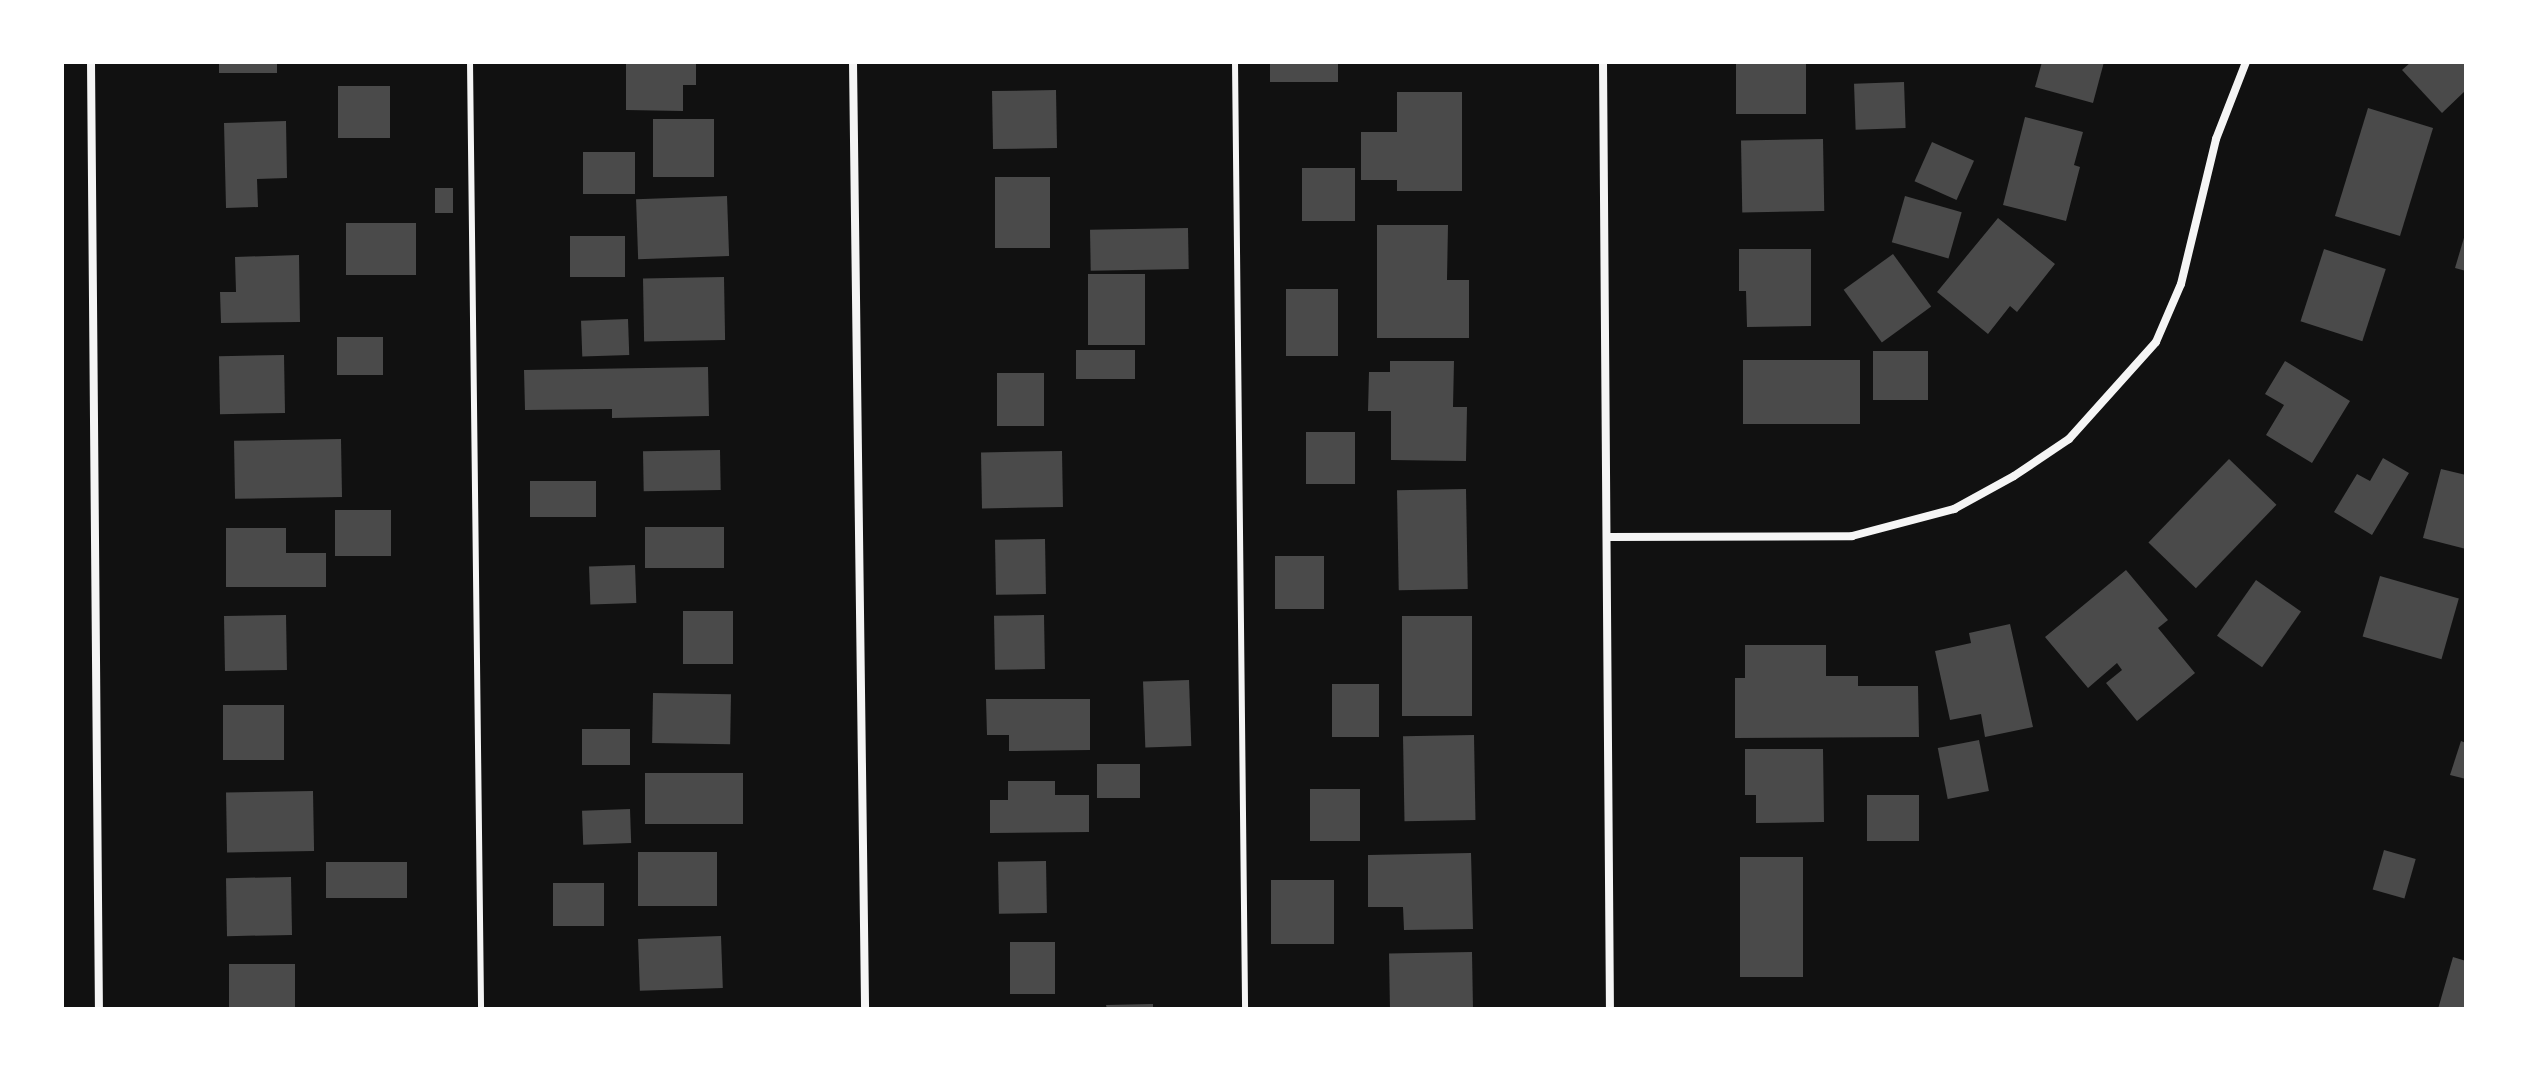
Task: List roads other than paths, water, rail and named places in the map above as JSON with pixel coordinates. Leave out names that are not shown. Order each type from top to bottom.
[{"type":"street","points":[[91,62],[99,1009]]},
{"type":"street","points":[[853,62],[865,1009]]},
{"type":"street","points":[[1603,62],[1610,1009]]},
{"type":"street","points":[[1608,537],[1852,536],[1954,509],[2014,476],[2069,439],[2156,342],[2181,284],[2216,139],[2246,62]]},
{"type":"lane","points":[[470,62],[481,1009]]},
{"type":"lane","points":[[1235,62],[1245,1009]]}]
